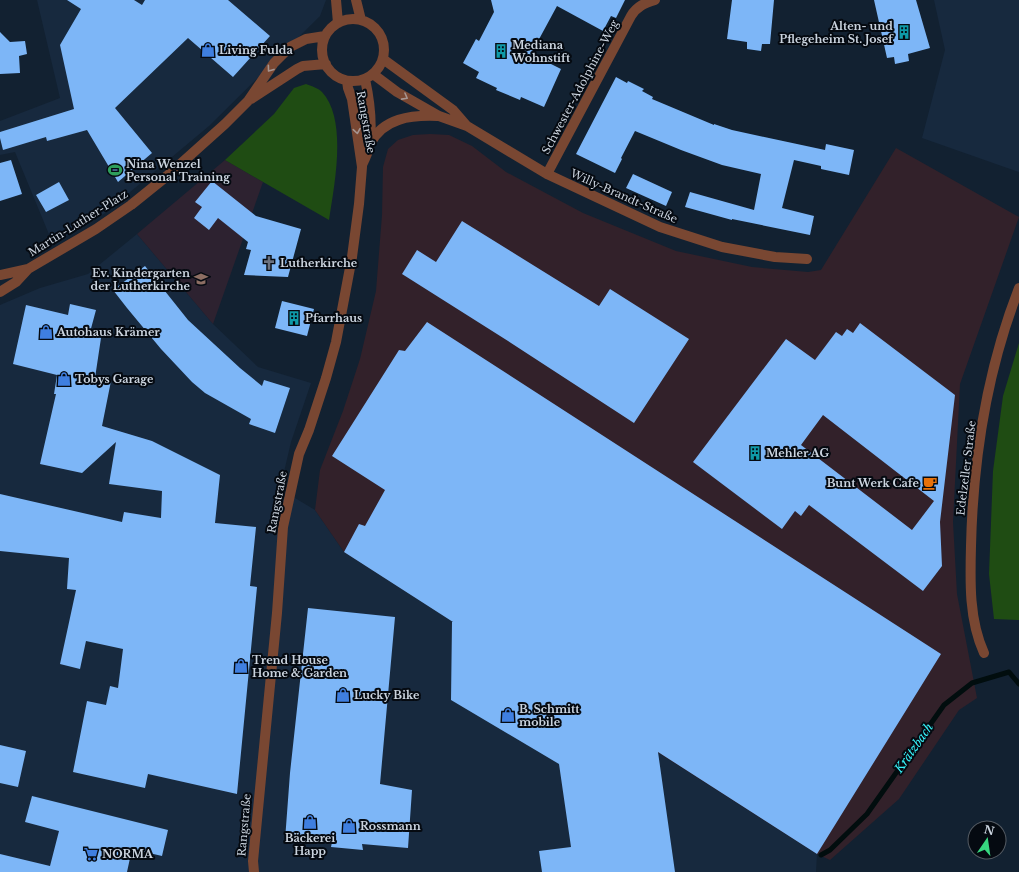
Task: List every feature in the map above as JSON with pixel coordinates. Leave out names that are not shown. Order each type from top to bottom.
[{"type":"street","points":[[336,0],[338,23]]},
{"type":"street","points":[[356,0],[361,20]]},
{"type":"street","name":"Schwester-Adolphine-Weg","points":[[547,174],[631,16],[638,8],[655,0]]},
{"type":"street","points":[[353,19],[361,20],[376,28],[380,35],[384,51],[383,59],[381,65],[369,77],[359,81],[348,81],[335,75],[326,64],[322,50],[325,36],[338,23],[353,19]]},
{"type":"street","name":"Martin-Luther-Platz","points":[[0,292],[16,282],[28,269],[96,229],[131,205],[167,176],[225,124],[248,101],[274,63],[290,47],[306,39],[325,36]]},
{"type":"street","name":"Willy-Brandt-Straße","points":[[383,59],[453,110],[467,126]]},
{"type":"street","name":"Martin-Luther-Platz","points":[[248,101],[297,68],[326,64]]},
{"type":"street","name":"Willy-Brandt-Straße","points":[[369,77],[439,116],[467,126],[547,174],[660,227],[722,247],[775,257],[807,259]]},
{"type":"street","name":"Rangstraße","points":[[362,167],[369,148],[371,108],[369,77]]},
{"type":"street","name":"Rangstraße","points":[[254,872],[253,861],[277,613],[283,527],[299,454],[309,430],[336,342],[358,213],[362,167],[348,81]]},
{"type":"street","points":[[369,148],[374,137],[388,124],[415,116],[439,116]]},
{"type":"street","name":"Martin-Luther-Platz","points":[[0,275],[28,269]]},
{"type":"street","name":"Edelzeller Straße","points":[[984,653],[977,638],[971,601],[970,566],[976,465],[987,397],[1003,334],[1019,288]]},
{"type":"shaded area","points":[[37,0],[326,0],[320,16],[209,126],[105,213],[53,244],[15,152],[0,155],[0,121],[60,98]]},
{"type":"shaded area","points":[[934,0],[1019,0],[1019,172],[922,138],[945,50]]},
{"type":"shaded area","points":[[413,135],[449,135],[472,146],[506,172],[583,213],[676,251],[752,267],[808,272],[821,270],[896,148],[1019,217],[960,384],[953,522],[957,594],[977,698],[959,710],[899,799],[830,860],[817,854],[344,552],[315,510],[320,470],[343,411],[360,359],[376,291],[382,215],[383,167],[388,149],[398,140]]},
{"type":"shaded area","name":"Ev. Kindergarten der Lutherkirche","points":[[225,160],[263,182],[213,324],[137,234]]},
{"type":"shaded area","points":[[137,234],[213,324],[258,367],[311,383],[291,442],[280,489],[315,510],[344,552],[817,854],[816,872],[0,872],[0,305],[40,288],[88,274]]},
{"type":"green space","points":[[306,84],[322,92],[330,104],[335,119],[337,136],[336,172],[329,220],[225,160],[274,114],[294,88]]},
{"type":"green space","points":[[1019,343],[1019,620],[994,619],[989,574],[993,471],[1003,396]]},
{"type":"building","points":[[67,0],[134,0],[142,5],[145,0],[228,0],[270,36],[233,77],[188,38],[115,108],[152,153],[118,182],[87,130],[47,141],[46,137],[3,150],[0,132],[74,109],[60,45],[81,9]]},
{"type":"building","name":"Mediana Wohnstift","points":[[491,0],[625,0],[616,18],[611,16],[603,31],[557,6],[531,54],[561,69],[544,107],[521,97],[520,100],[496,90],[497,88],[476,78],[479,72],[463,63],[476,39],[479,41],[494,12]]},
{"type":"building","name":"Alten- und Pflegeheim St. Josef","points":[[732,0],[774,0],[770,44],[762,44],[761,51],[747,49],[747,42],[727,39]]},
{"type":"building","name":"Alten- und Pflegeheim St. Josef","points":[[874,0],[916,0],[930,48],[908,54],[909,61],[895,64],[894,57],[887,58]]},
{"type":"building","points":[[0,32],[10,42],[25,41],[27,54],[19,56],[20,73],[0,74]]},
{"type":"building","points":[[616,77],[644,89],[642,91],[653,97],[652,99],[714,125],[825,150],[826,144],[854,150],[849,175],[821,169],[821,166],[794,160],[782,208],[814,216],[810,235],[732,220],[685,207],[690,192],[754,210],[761,174],[722,165],[635,131],[615,173],[576,154]]},
{"type":"building","points":[[11,160],[22,194],[0,201],[0,163]]},
{"type":"building","points":[[633,174],[672,192],[666,206],[626,188]]},
{"type":"building","points":[[212,181],[256,216],[301,229],[288,277],[244,275],[251,250],[246,249],[248,242],[218,218],[209,230],[194,218],[202,207],[195,202]]},
{"type":"building","points":[[59,182],[69,200],[46,212],[36,195]]},
{"type":"building","points":[[462,221],[599,306],[610,289],[689,339],[634,423],[402,274],[417,250],[436,262]]},
{"type":"building","points":[[145,266],[188,320],[240,368],[262,386],[264,380],[290,388],[275,433],[249,424],[251,419],[205,393],[192,382],[161,349],[127,308],[113,290]]},
{"type":"building","name":"Pfarrhaus","points":[[282,301],[314,309],[307,336],[275,328]]},
{"type":"building","points":[[70,304],[96,310],[89,336],[101,338],[95,378],[111,381],[102,426],[152,441],[220,475],[215,523],[256,527],[250,586],[257,587],[237,794],[148,774],[145,788],[73,772],[87,701],[106,705],[110,686],[118,688],[123,649],[86,641],[80,669],[60,664],[76,590],[67,589],[69,558],[0,551],[0,494],[122,522],[124,512],[161,518],[162,491],[109,484],[116,442],[82,473],[40,464],[56,394],[54,394],[57,375],[13,364],[26,305],[68,315]]},
{"type":"building","points":[[427,322],[941,654],[817,854],[658,752],[675,872],[542,872],[539,851],[571,847],[559,764],[451,700],[453,622],[344,552],[359,524],[365,526],[385,490],[332,456],[399,350],[405,351]]},
{"type":"building","name":"Mehler AG","points":[[860,323],[955,395],[940,522],[942,566],[923,591],[809,505],[801,516],[795,511],[782,529],[693,462],[786,339],[815,360],[836,332],[842,336],[847,329],[853,333]],"holes":[[[823,415],[934,501],[912,530],[801,445]]]},
{"type":"building","name":"Lucky Bike","points":[[308,608],[395,617],[380,784],[412,790],[408,848],[362,844],[363,850],[331,847],[332,842],[285,840],[290,773]]},
{"type":"building","points":[[0,745],[26,751],[18,787],[0,783]]},
{"type":"building","points":[[32,796],[168,830],[162,856],[132,849],[127,872],[0,872],[0,854],[50,866],[59,831],[25,822]]},
{"type":"waterway","name":"Krätzbach","points":[[821,855],[830,850],[867,814],[944,705],[972,683],[1009,672],[1019,684]]},
{"type":"place","name":"Alten- und Pflegeheim St. Josef","points":[[904,32]]},
{"type":"place","name":"Living Fulda","points":[[208,50]]},
{"type":"place","name":"Mediana Wohnstift","points":[[501,51]]},
{"type":"place","name":"Nina Wenzel Personal Training","points":[[115,170]]},
{"type":"place","name":"Lutherkirche","points":[[269,263]]},
{"type":"place","name":"Ev. Kindergarten der Lutherkirche","points":[[201,279]]},
{"type":"place","name":"Pfarrhaus","points":[[294,318]]},
{"type":"place","name":"Autohaus Krämer","points":[[46,332]]},
{"type":"place","name":"Tobys Garage","points":[[64,379]]},
{"type":"place","name":"Mehler AG","points":[[755,453]]},
{"type":"place","name":"Bunt Werk Cafe","points":[[930,483]]},
{"type":"place","name":"Trend House Home & Garden","points":[[241,666]]},
{"type":"place","name":"Lucky Bike","points":[[343,695]]},
{"type":"place","name":"B. Schmitt mobile","points":[[508,715]]},
{"type":"place","name":"Bäckerei Happ","points":[[310,822]]},
{"type":"place","name":"Rossmann","points":[[349,826]]},
{"type":"place","name":"NORMA","points":[[91,854]]}]
